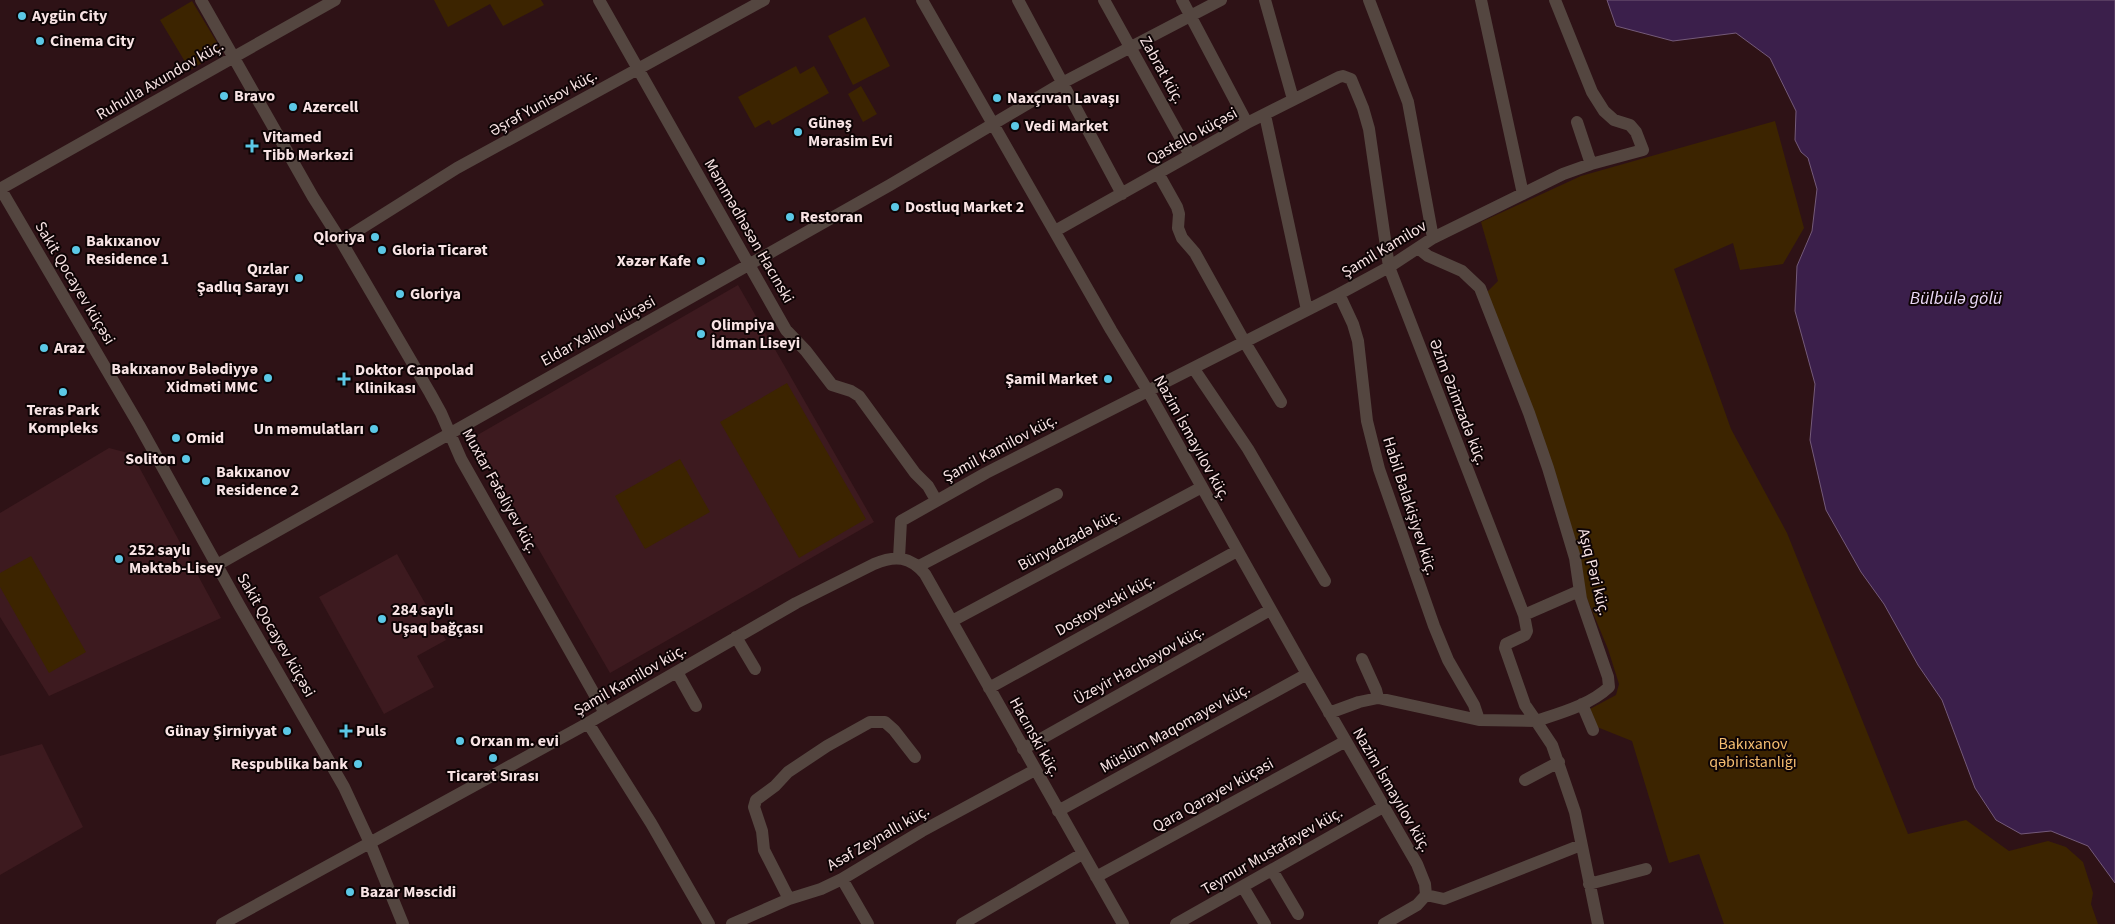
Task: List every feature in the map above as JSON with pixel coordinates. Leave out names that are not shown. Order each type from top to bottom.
[{"type":"street","name":"Muxtar Fətəliyev küç.","points":[[201,0],[313,197],[434,399],[466,468],[605,712]]},
{"type":"street","name":"Ruhulla Axundov küç.","points":[[0,188],[335,0]]},
{"type":"street","name":"Məmmədhəsən Hacınski","points":[[599,0],[786,330],[806,351],[832,385],[851,391],[859,396],[915,473],[928,486],[936,500]]},
{"type":"street","name":"Əşrəf Yunisov küç.","points":[[341,241],[458,168],[764,0]]},
{"type":"street","name":"Nazim İsmayılov küç.","points":[[922,0],[1148,390],[1270,610],[1417,864],[1425,884],[1426,894]]},
{"type":"street","points":[[1018,0],[1064,82],[1122,194]]},
{"type":"street","name":"Zabrat küç.","points":[[1104,0],[1190,156]]},
{"type":"street","points":[[1182,0],[1248,123]]},
{"type":"street","name":"Eldar Xəlilov küçəsi","points":[[217,565],[994,125],[1064,82],[1221,0]]},
{"type":"street","points":[[1265,0],[1293,99]]},
{"type":"street","points":[[1368,0],[1408,102],[1434,238]]},
{"type":"street","points":[[1481,0],[1523,194]]},
{"type":"street","name":"Şamil Kamilov","points":[[1148,390],[1194,369],[1244,341],[1339,294],[1389,267],[1434,238],[1563,174],[1642,150],[1636,132],[1630,125],[1614,120],[1604,112],[1596,98],[1555,0]]},
{"type":"street","name":"Qastello küçəsi","points":[[1055,231],[1293,99],[1339,77],[1347,76]]},
{"type":"street","name":"Əzim Əzimzadə küç.","points":[[1347,76],[1351,79],[1369,129],[1389,267],[1524,615],[1527,629],[1525,635],[1508,642],[1505,648],[1525,705],[1536,720]]},
{"type":"street","points":[[1265,115],[1308,310]]},
{"type":"street","points":[[1577,122],[1591,164]]},
{"type":"street","points":[[1158,174],[1177,207],[1179,214],[1178,228],[1182,238],[1186,245],[1196,253],[1244,341],[1281,402]]},
{"type":"street","name":"Sakit Qocayev küçəsi","points":[[0,188],[4,205],[140,425],[217,565],[344,787],[370,843],[403,924]]},
{"type":"street","name":"Aşıq Pəri küç.","points":[[1378,698],[1479,720],[1517,722],[1536,720],[1582,704],[1609,687],[1579,591],[1574,558],[1548,468],[1529,413],[1480,288],[1462,271],[1428,256],[1418,248]]},
{"type":"street","name":"Habil Balakişiyev küç.","points":[[1339,294],[1353,324],[1358,341],[1366,421],[1379,469],[1434,626],[1448,660],[1474,705],[1479,720]]},
{"type":"street","points":[[1194,369],[1248,449],[1325,581]]},
{"type":"street","name":"Şamil Kamilov küç.","points":[[222,924],[588,723],[736,637],[850,575],[886,559],[899,558],[901,521],[986,472],[1148,390]]},
{"type":"street","name":"Bünyadzadə küç.","points":[[952,622],[1202,487]]},
{"type":"street","points":[[899,558],[919,566],[1057,494]]},
{"type":"street","name":"Dostoyevski küç.","points":[[989,688],[1237,551]]},
{"type":"street","name":"Hacınski küç.","points":[[919,566],[1123,924]]},
{"type":"street","points":[[1524,615],[1579,591]]},
{"type":"street","name":"Üzeyir Hacıbəyov küç.","points":[[1023,749],[1270,610]]},
{"type":"street","points":[[736,637],[755,669]]},
{"type":"street","points":[[1329,713],[1359,702],[1378,698],[1362,659]]},
{"type":"street","points":[[677,672],[696,706]]},
{"type":"street","name":"Müslüm Maqomayev küç.","points":[[1058,811],[1307,674]]},
{"type":"street","points":[[1582,704],[1593,730]]},
{"type":"street","points":[[1536,720],[1552,745],[1575,812],[1598,924]]},
{"type":"street","points":[[789,899],[764,850],[761,827],[754,807],[756,800],[775,786],[788,772],[870,722],[885,722],[894,730],[915,758]]},
{"type":"street","points":[[588,723],[651,823],[709,924]]},
{"type":"street","name":"Qara Qarayev küçəsi","points":[[1096,877],[1346,741]]},
{"type":"street","points":[[1525,780],[1559,762]]},
{"type":"street","name":"Asəf Zeynallı küç.","points":[[732,924],[789,899],[821,889],[842,879],[922,831],[1035,770]]},
{"type":"street","name":"Teymur Mustafayev küç.","points":[[1176,924],[1383,807]]},
{"type":"street","points":[[1384,924],[1417,905],[1426,894],[1444,899],[1581,845]]},
{"type":"street","points":[[962,924],[1082,854]]},
{"type":"street","points":[[1589,884],[1646,869]]},
{"type":"street","points":[[1272,870],[1298,914]]},
{"type":"street","points":[[842,879],[868,924]]},
{"type":"street","points":[[1243,887],[1265,924]]},
{"type":"shaded area","points":[[738,285],[874,522],[610,673],[474,437]]},
{"type":"shaded area","points":[[109,448],[132,454],[221,618],[49,696],[0,617],[0,513]]},
{"type":"shaded area","name":"284 saylı Uşaq bağçası","points":[[397,554],[446,640],[417,656],[434,687],[384,714],[319,597]]},
{"type":"shaded area","points":[[42,744],[83,827],[0,875],[0,756]]},
{"type":"green space","points":[[434,0],[541,0],[544,5],[503,26],[490,4],[448,27]]},
{"type":"green space","points":[[192,1],[222,51],[190,70],[160,20]]},
{"type":"green space","points":[[865,17],[890,66],[853,85],[828,36]]},
{"type":"green space","points":[[796,66],[800,74],[814,66],[829,93],[772,125],[769,120],[755,128],[738,97]]},
{"type":"green space","points":[[861,86],[877,114],[863,122],[848,94]]},
{"type":"green space","name":"Bakıxanov qəbiristanlığı","points":[[1775,121],[1804,228],[1783,264],[1740,270],[1733,243],[1674,269],[1731,429],[1787,533],[1908,834],[1966,820],[2009,851],[2048,841],[2066,847],[2083,862],[2093,893],[2091,904],[2098,924],[1724,924],[1699,854],[1669,863],[1632,741],[1597,727],[1590,709],[1616,695],[1619,684],[1608,649],[1583,589],[1486,293],[1498,281],[1481,222],[1581,176]]},
{"type":"green space","points":[[787,383],[866,519],[799,558],[720,422]]},
{"type":"green space","points":[[680,459],[710,512],[645,549],[615,496]]},
{"type":"green space","points":[[31,556],[86,652],[49,673],[0,587],[0,573]]},
{"type":"water","name":"Bülbülə gölü","points":[[1607,0],[2115,0],[2115,883],[2088,846],[2051,831],[2021,834],[1996,820],[1975,788],[1942,700],[1918,665],[1884,604],[1861,572],[1826,510],[1810,440],[1815,384],[1795,311],[1797,266],[1812,231],[1817,189],[1808,158],[1801,152],[1795,140],[1796,111],[1770,58],[1736,33],[1673,41],[1616,26]]},
{"type":"place","name":"Aygün City","points":[[22,16]]},
{"type":"place","name":"Cinema City","points":[[40,41]]},
{"type":"place","name":"Bravo","points":[[224,96]]},
{"type":"place","name":"Naxçıvan Lavaşı","points":[[997,98]]},
{"type":"place","name":"Azercell","points":[[293,107]]},
{"type":"place","name":"Vedi Market","points":[[1015,126]]},
{"type":"place","name":"Günəş Mərasim Evi","points":[[798,132]]},
{"type":"place","name":"Vitamed Tibb Mərkəzi","points":[[252,146]]},
{"type":"place","name":"Dostluq Market 2","points":[[895,207]]},
{"type":"place","name":"Restoran","points":[[790,217]]},
{"type":"place","name":"Qloriya","points":[[375,237]]},
{"type":"place","name":"Bakıxanov Residence 1","points":[[76,250]]},
{"type":"place","name":"Gloria Ticarət","points":[[382,250]]},
{"type":"place","name":"Xəzər Kafe","points":[[701,261]]},
{"type":"place","name":"Qızlar Şadlıq Sarayı","points":[[299,278]]},
{"type":"place","name":"Gloriya","points":[[400,294]]},
{"type":"place","name":"Olimpiya İdman Liseyi","points":[[701,334]]},
{"type":"place","name":"Araz","points":[[44,348]]},
{"type":"place","name":"Bakıxanov Bələdiyyə Xidməti MMC","points":[[268,378]]},
{"type":"place","name":"Doktor Canpolad Klinikası","points":[[344,379]]},
{"type":"place","name":"Şamil Market","points":[[1108,379]]},
{"type":"place","name":"Teras Park Kompleks","points":[[63,392]]},
{"type":"place","name":"Un məmulatları","points":[[374,429]]},
{"type":"place","name":"Omid","points":[[176,438]]},
{"type":"place","name":"Soliton","points":[[186,459]]},
{"type":"place","name":"Bakıxanov Residence 2","points":[[206,481]]},
{"type":"place","name":"252 saylı Məktəb-Lisey","points":[[119,559]]},
{"type":"place","name":"284 saylı Uşaq bağçası","points":[[382,619]]},
{"type":"place","name":"Günay Şirniyyat","points":[[287,731]]},
{"type":"place","name":"Puls","points":[[346,731]]},
{"type":"place","name":"Orxan m. evi","points":[[460,741]]},
{"type":"place","name":"Ticarət Sırası","points":[[493,758]]},
{"type":"place","name":"Respublika bank","points":[[358,764]]},
{"type":"place","name":"Bazar Məscidi","points":[[350,892]]}]
